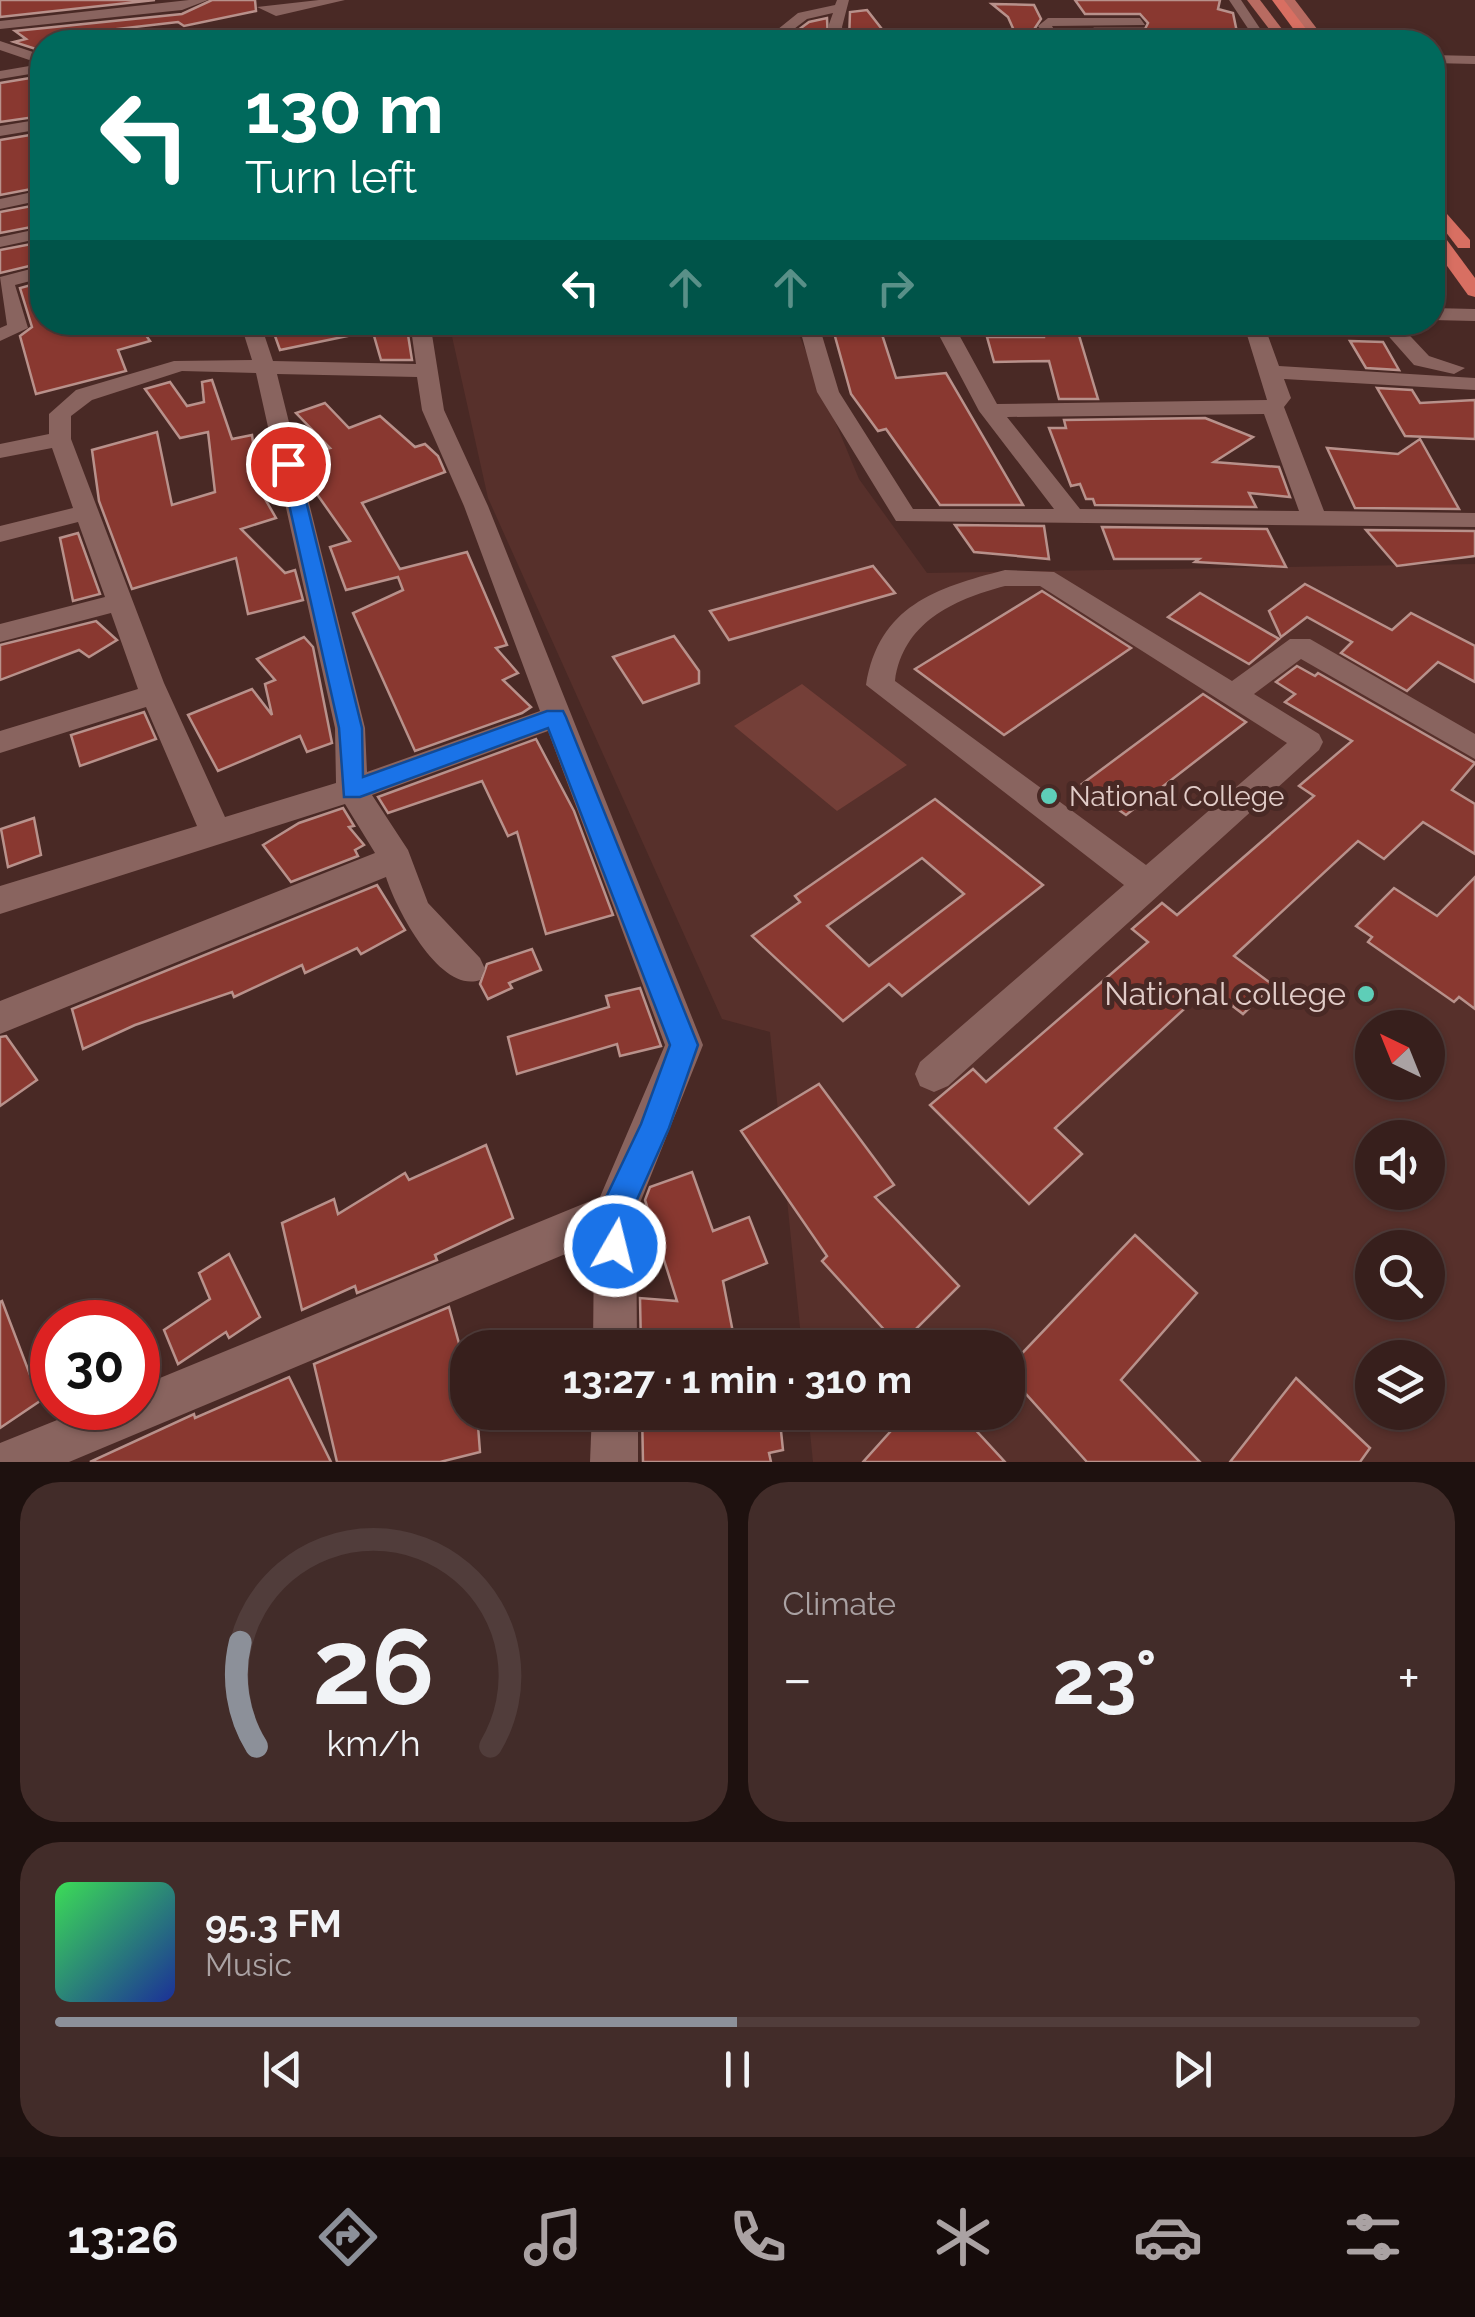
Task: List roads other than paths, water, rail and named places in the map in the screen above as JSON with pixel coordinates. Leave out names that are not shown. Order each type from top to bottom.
[{"type":"highway","points":[[1275,0],[1297,30]]},
{"type":"highway","points":[[1445,219],[1469,251]]},
{"type":"highway","points":[[1445,252],[1475,291]]},
{"type":"main road","points":[[1253,0],[1277,30]]},
{"type":"main road","points":[[1288,0],[1312,30]]},
{"type":"street","points":[[0,25],[182,6],[202,0]]},
{"type":"street","points":[[264,7],[276,12],[339,0]]},
{"type":"street","points":[[1234,0],[1254,30]]},
{"type":"street","points":[[784,30],[803,16],[842,4]]},
{"type":"street","points":[[836,30],[842,4]]},
{"type":"street","points":[[1048,30],[1048,22],[1137,16],[1144,30]]},
{"type":"street","points":[[4,48],[30,59]]},
{"type":"street","points":[[1445,59],[1475,60]]},
{"type":"street","points":[[0,75],[30,67]]},
{"type":"street","points":[[0,131],[30,126]]},
{"type":"street","points":[[0,204],[30,198]]},
{"type":"street","points":[[0,242],[30,236]]},
{"type":"street","points":[[1445,243],[1469,251]]},
{"type":"street","points":[[0,335],[18,328],[2,283],[30,275]]},
{"type":"street","points":[[1445,315],[1475,316]]},
{"type":"street","points":[[254,335],[350,728],[352,790],[396,860],[414,910],[468,969]]},
{"type":"street","points":[[422,335],[432,410],[476,506],[684,1045],[654,1128],[615,1212],[615,1330]]},
{"type":"street","points":[[812,335],[828,392],[905,516],[1475,520]]},
{"type":"street","points":[[949,335],[990,411],[1073,516]]},
{"type":"street","points":[[1258,335],[1280,398],[1273,407]]},
{"type":"street","points":[[1397,335],[1420,362],[1475,368]]},
{"type":"street","points":[[215,830],[154,694],[86,512],[60,440],[60,414],[100,390],[181,365],[427,371]]},
{"type":"street","points":[[1271,372],[1475,384]]},
{"type":"street","points":[[990,411],[1273,407]]},
{"type":"street","points":[[1273,407],[1315,520]]},
{"type":"street","points":[[0,450],[60,440]]},
{"type":"street","points":[[0,534],[86,512]]},
{"type":"street","points":[[934,1074],[1308,742],[1045,578],[1005,578],[958,590],[918,612],[885,654],[880,685],[1147,884]]},
{"type":"street","points":[[0,633],[120,602]]},
{"type":"street","points":[[1233,696],[1300,646],[1475,748]]},
{"type":"street","points":[[0,742],[154,694]]},
{"type":"street","points":[[0,900],[352,790],[555,717]]},
{"type":"street","points":[[0,1018],[396,860]]},
{"type":"street","points":[[12,1462],[615,1212]]},
{"type":"street","points":[[614,1430],[614,1462]]},
{"type":"place","name":"National College","points":[[1049,796]]},
{"type":"place","name":"National college","points":[[1366,994]]}]
